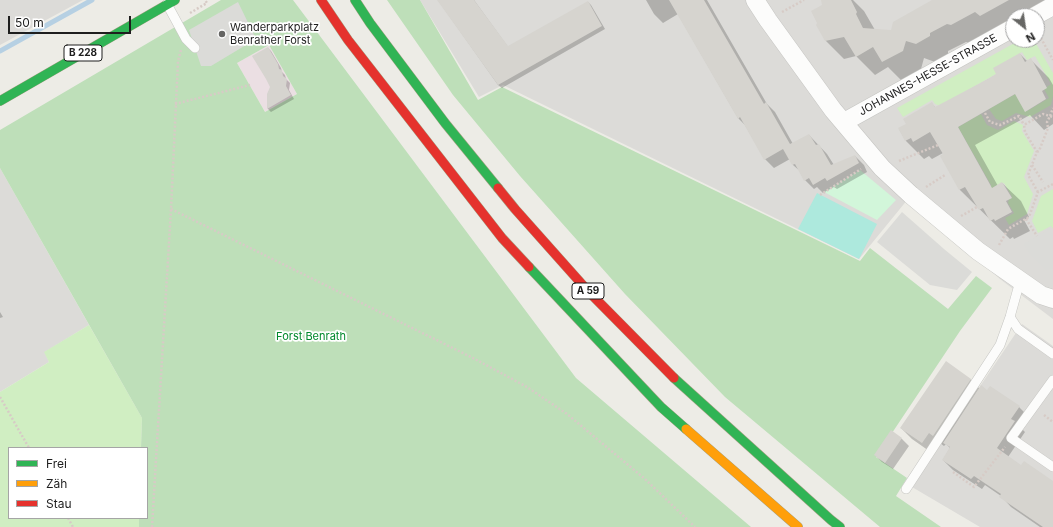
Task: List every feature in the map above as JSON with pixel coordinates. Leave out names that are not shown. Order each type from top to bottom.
[{"type":"main road","name":"A 59","points":[[321,0],[348,40],[502,238],[661,407],[798,527]]},
{"type":"main road","name":"A 59","points":[[355,0],[370,23],[445,123],[515,209],[588,291],[665,370],[840,527]]},
{"type":"main road","name":"B 228","points":[[0,101],[171,2]]},
{"type":"street","points":[[757,1],[768,20],[833,110],[877,162],[911,195],[990,260],[1041,295],[1053,298]]},
{"type":"street","name":"JOHANNES-HESSE-STRASSE","points":[[844,122],[1005,32]]},
{"type":"lane","points":[[171,2],[176,21],[186,39],[195,48]]},
{"type":"lane","points":[[906,489],[1000,345],[1020,281]]},
{"type":"lane","points":[[1010,317],[1018,330],[1053,354]]},
{"type":"lane","points":[[1053,380],[1011,438],[1053,467]]},
{"type":"path","points":[[176,21],[207,3],[205,0]]},
{"type":"path","points":[[768,20],[804,0]]},
{"type":"path","points":[[152,527],[171,209],[178,61],[186,39]]},
{"type":"path","points":[[1045,46],[1053,60]]},
{"type":"path","points":[[176,104],[250,86]]},
{"type":"path","points":[[1038,192],[1028,175],[1037,152],[1040,151],[1048,128],[1047,122],[1051,117],[1053,108]]},
{"type":"path","points":[[985,113],[990,122],[1000,125],[1019,116],[1024,124],[1025,132],[1037,152]]},
{"type":"path","points":[[1024,124],[1043,114],[1051,117]]},
{"type":"path","points":[[820,194],[860,170],[877,162],[938,145]]},
{"type":"path","points":[[1032,165],[1043,182]]},
{"type":"path","points":[[990,260],[1008,229],[1028,217],[1038,192],[1053,184]]},
{"type":"path","points":[[171,209],[466,355],[527,387],[567,414],[645,479],[695,527]]},
{"type":"path","points":[[1026,219],[1037,236]]},
{"type":"path","points":[[0,397],[28,447]]},
{"type":"path","points":[[953,472],[974,487],[1011,438]]},
{"type":"shaded area","points":[[0,0],[83,0],[0,45]]},
{"type":"shaded area","points":[[420,0],[1053,0],[1053,319],[1000,279],[908,199],[859,259],[503,85],[479,97]]},
{"type":"shaded area","name":"Wanderparkplatz Benrather Forst","points":[[238,2],[256,39],[211,66],[201,66],[189,30]]},
{"type":"shaded area","points":[[269,45],[297,94],[265,112],[237,63]]},
{"type":"shaded area","points":[[0,168],[89,325],[45,352],[49,362],[0,392]]},
{"type":"shaded area","points":[[817,193],[877,224],[859,259],[798,229]]},
{"type":"shaded area","points":[[902,212],[972,272],[957,290],[930,285],[877,242]]},
{"type":"shaded area","points":[[1049,229],[1053,235],[1053,268],[1047,271],[1028,251],[1024,244]]},
{"type":"shaded area","points":[[1022,324],[1053,346],[1053,527],[980,527],[912,487]]},
{"type":"green space","name":"Forst Benrath","points":[[221,0],[293,0],[576,378],[751,527],[139,527],[139,519],[148,519],[148,447],[141,447],[142,418],[0,168],[0,130]],"holes":[[[269,45],[297,94],[265,112],[237,63]]]},
{"type":"green space","points":[[387,0],[420,0],[478,100],[502,87],[860,261],[870,248],[948,309],[976,276],[992,288],[960,331],[876,457],[907,478],[896,496],[941,527],[880,527],[725,397],[625,294],[520,176],[453,95]]},
{"type":"green space","points":[[1006,48],[1039,48],[1053,73],[1053,96],[1051,105],[1030,117],[1016,113],[1002,121],[996,119],[989,109],[1017,93],[1027,111],[1049,98],[1044,89],[1051,84],[1035,56],[1027,60],[1022,52],[997,67],[996,74],[940,106],[935,104],[932,100],[903,117],[897,108]]},
{"type":"green space","points":[[981,114],[987,125],[998,130],[1014,121],[1023,125],[1022,131],[1034,151],[1024,177],[1033,194],[1027,214],[1009,225],[1005,218],[1014,213],[1008,203],[1009,199],[1012,197],[1004,183],[990,190],[989,187],[991,185],[958,127]]},
{"type":"green space","points":[[860,170],[896,200],[877,220],[824,192]]},
{"type":"green space","points":[[1053,189],[1053,229],[1051,226],[1038,233],[1032,221],[1041,196]]},
{"type":"green space","points":[[89,325],[142,418],[141,447],[8,447],[8,519],[139,519],[139,527],[0,527],[0,392],[49,362],[44,352]]},
{"type":"building","points":[[437,0],[474,0],[508,46],[588,1],[602,26],[498,85]]},
{"type":"building","points":[[669,0],[704,0],[764,104],[766,102],[790,144],[809,134],[816,145],[819,144],[831,165],[855,155],[859,163],[827,181],[825,178],[813,185],[809,178],[804,181],[795,164],[792,165],[783,149],[764,160],[740,117],[738,119]]},
{"type":"building","points":[[821,0],[851,0],[863,28],[891,30],[893,22],[932,0],[1009,0],[980,16],[975,12],[951,25],[947,24],[930,33],[930,36],[916,44],[906,41],[903,51],[882,62],[873,47],[856,57],[844,37],[825,41],[816,25],[817,23],[811,11],[822,5]]},
{"type":"building","points":[[268,47],[278,64],[279,69],[282,70],[283,76],[287,79],[286,86],[291,95],[267,109],[267,94],[270,87],[252,56]]},
{"type":"building","points":[[1020,53],[1025,62],[1031,58],[1047,88],[1042,91],[1046,99],[1025,112],[1015,94],[958,127],[992,188],[1002,182],[1012,198],[1006,201],[1012,212],[995,221],[994,219],[990,221],[983,208],[979,210],[965,187],[959,190],[940,156],[943,154],[930,132],[913,142],[911,138],[905,141],[898,128],[906,124],[903,119],[932,102],[935,107],[996,74],[993,68]]},
{"type":"building","points":[[946,361],[971,379],[933,436],[929,433],[922,443],[900,428]]},
{"type":"building","points":[[981,385],[987,390],[990,386],[1020,406],[1011,419],[1015,421],[997,448],[1021,465],[1024,461],[1053,481],[1053,527],[1043,527],[999,497],[1001,494],[974,476],[971,479],[942,460],[950,447],[943,443]]},
{"type":"building","points":[[891,430],[902,438],[885,463],[874,455]]},
{"type":"waterway","points":[[0,51],[92,0]]},
{"type":"traffic: fast","points":[[0,101],[175,0]]},
{"type":"traffic: fast","points":[[355,0],[370,23],[445,123],[498,188]]},
{"type":"traffic: fast","points":[[529,267],[661,407],[686,429]]},
{"type":"traffic: fast","points":[[674,378],[840,527]]},
{"type":"traffic: slow","points":[[686,429],[798,527]]},
{"type":"traffic: jam","points":[[321,0],[348,40],[502,238],[529,267]]},
{"type":"traffic: jam","points":[[498,188],[588,291],[674,378]]},
{"type":"place","name":"Wanderparkplatz Benrather Forst","points":[[222,34]]}]
